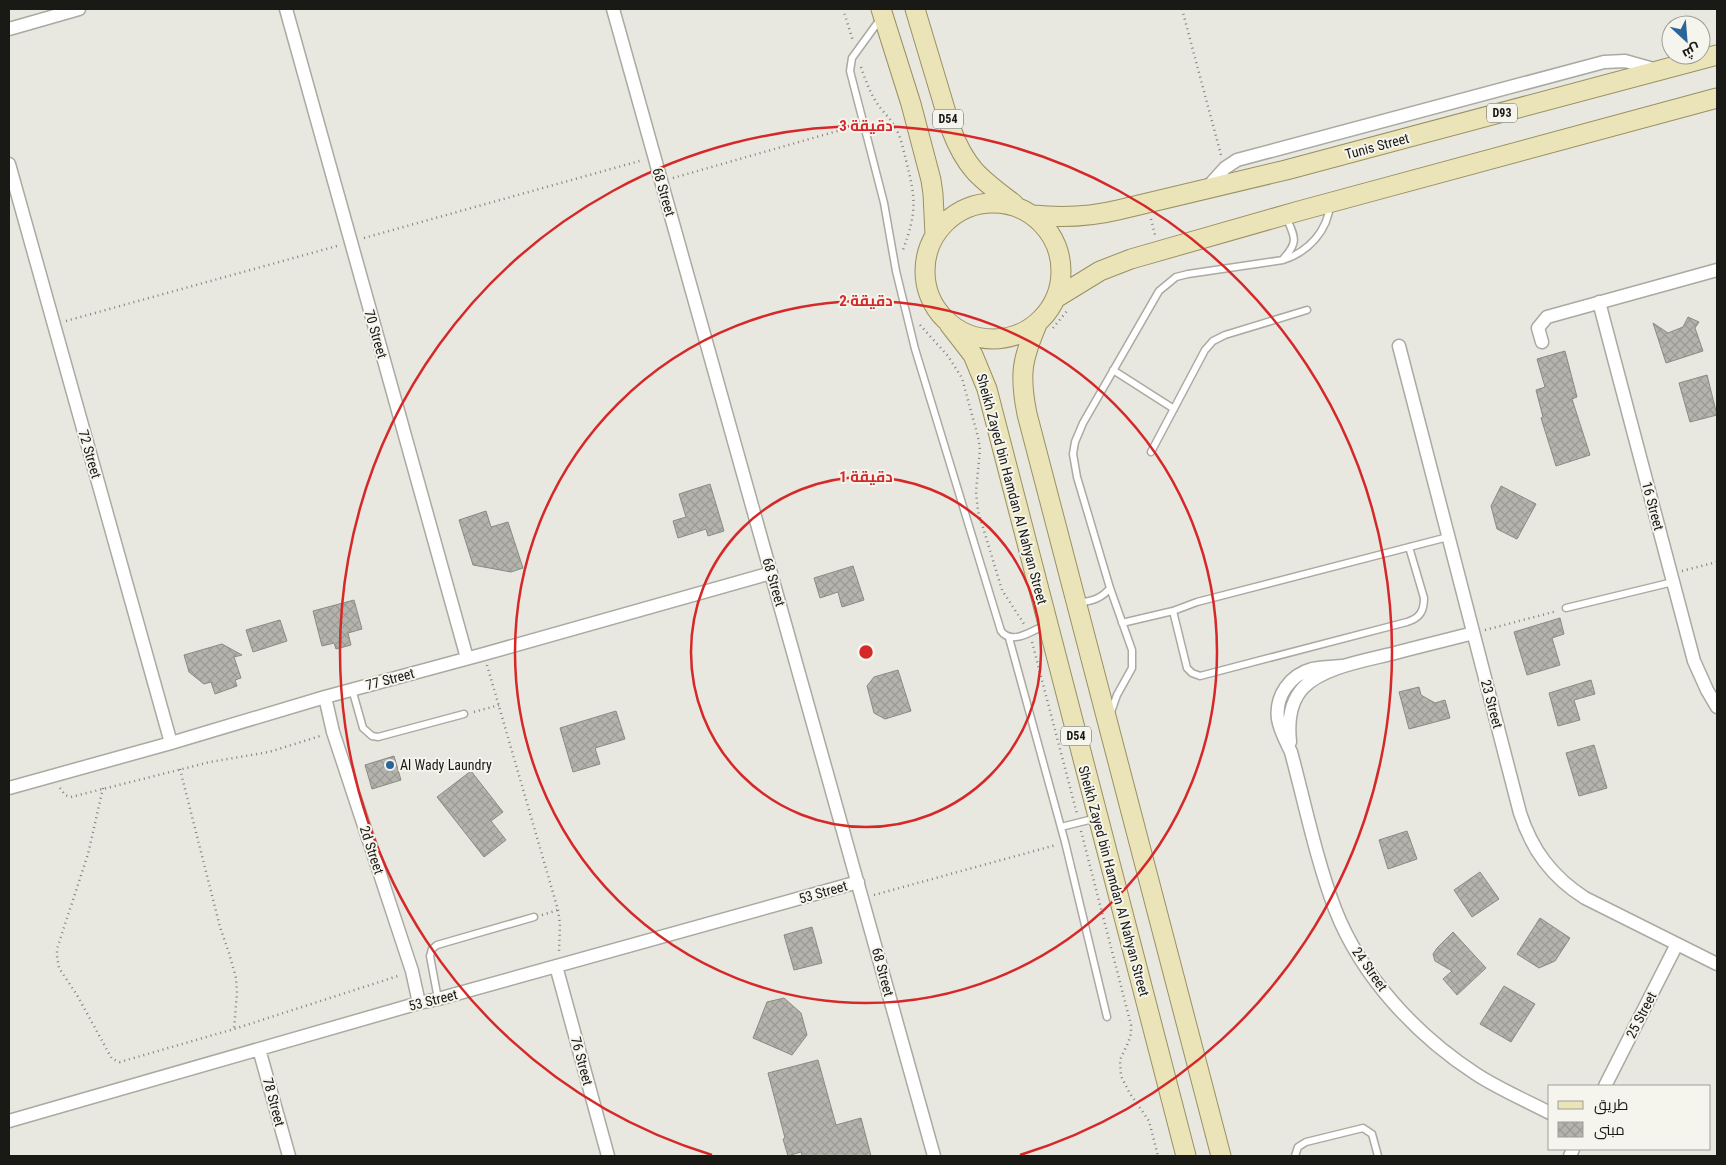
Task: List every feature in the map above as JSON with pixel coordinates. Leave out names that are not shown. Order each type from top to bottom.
[{"type":"main road","name":"D54","points":[[915,9],[950,129],[958,147],[980,178],[1025,210]]},
{"type":"main road","name":"D54","points":[[882,12],[911,104],[931,180],[934,194],[935,234]]},
{"type":"main road","name":"Tunis Street","points":[[1025,210],[1067,217],[1084,216],[1146,204],[1286,170],[1717,55]]},
{"type":"main road","points":[[1062,304],[1061,261],[1056,243],[1046,227],[1025,210],[994,202],[971,206],[950,217],[935,234],[927,253],[924,272],[928,292],[936,309],[949,324],[970,336],[994,339],[1018,335],[1045,327],[1049,311],[1062,304],[1085,279],[1115,264],[1285,215],[1717,98]]},
{"type":"main road","name":"Sheikh Zayed bin Hamdan Al Nahyan Street","points":[[949,324],[973,355],[985,383],[1186,1156]]},
{"type":"main road","name":"D54","points":[[1045,327],[1023,364],[1022,390],[1027,414],[1219,1149]]},
{"type":"street","points":[[9,29],[52,12],[79,9]]},
{"type":"street","name":"70 Street","points":[[286,9],[467,658]]},
{"type":"street","name":"68 Street","points":[[613,9],[934,1156]]},
{"type":"street","points":[[1206,189],[1225,168],[1237,160],[1604,62],[1625,61],[1659,71]]},
{"type":"street","name":"72 Street","points":[[9,164],[171,743]]},
{"type":"street","points":[[1542,342],[1538,328],[1547,317],[1717,270]]},
{"type":"street","name":"16 Street","points":[[1599,302],[1694,661],[1717,708]]},
{"type":"street","name":"23 Street","points":[[1398,346],[1525,829],[1541,857],[1561,881],[1584,898],[1717,964]]},
{"type":"street","name":"77 Street","points":[[9,788],[171,743],[352,689],[771,573]]},
{"type":"street","name":"24 Street","points":[[1473,633],[1343,666],[1304,686],[1298,693],[1291,709],[1289,719],[1290,752],[1329,893],[1343,928],[1370,972],[1405,1014],[1452,1057],[1477,1075],[1548,1112]]},
{"type":"street","name":"2d Street","points":[[325,697],[333,732],[412,971],[419,1003]]},
{"type":"street","name":"53 Street","points":[[9,1121],[259,1048],[858,882]]},
{"type":"street","name":"25 Street","points":[[1606,1085],[1677,944]]},
{"type":"street","name":"76 Street","points":[[556,966],[608,1156]]},
{"type":"street","name":"78 Street","points":[[259,1048],[289,1156]]},
{"type":"lane","points":[[882,12],[852,58],[850,71],[884,203],[896,271],[915,349],[999,626],[1004,635],[1014,638],[1047,624]]},
{"type":"lane","points":[[1108,721],[1117,695],[1132,668],[1132,650],[1110,588],[1077,477],[1073,454],[1075,442],[1083,423],[1159,291],[1176,277],[1283,260],[1298,254],[1311,244],[1326,223],[1330,213],[1330,203]]},
{"type":"lane","points":[[1283,260],[1293,248],[1294,242],[1293,234],[1285,215]]},
{"type":"lane","points":[[1151,452],[1205,350],[1213,341],[1225,335],[1307,310]]},
{"type":"lane","points":[[1114,370],[1174,408]]},
{"type":"lane","points":[[1122,623],[1448,537]]},
{"type":"lane","points":[[1173,611],[1187,668],[1192,673],[1200,676],[1407,622],[1421,614],[1424,606],[1424,598],[1409,547]]},
{"type":"lane","points":[[1566,608],[1672,578]]},
{"type":"lane","points":[[1077,603],[1098,599],[1110,588]]},
{"type":"lane","points":[[1009,638],[1065,842],[1106,1017]]},
{"type":"lane","points":[[352,689],[363,728],[372,736],[378,737],[464,714]]},
{"type":"lane","points":[[1061,827],[1098,818]]},
{"type":"lane","points":[[438,999],[430,956],[436,944],[534,917]]},
{"type":"lane","points":[[1295,1156],[1298,1147],[1306,1142],[1363,1128],[1372,1134],[1378,1156]]},
{"type":"lane","points":[[1219,1149],[1229,1156]]},
{"type":"path","points":[[843,9],[871,93],[899,134],[914,194],[913,221],[896,271]]},
{"type":"path","points":[[1182,9],[1225,168]]},
{"type":"path","points":[[661,182],[863,124]]},
{"type":"path","points":[[1146,204],[1159,251]]},
{"type":"path","points":[[1045,327],[1062,304]]},
{"type":"path","points":[[905,309],[948,356],[962,378],[979,443],[980,461],[976,492],[978,511],[1002,590],[1030,632],[1131,1025],[1128,1044],[1120,1060],[1121,1076],[1129,1092],[1148,1120],[1158,1156]]},
{"type":"path","points":[[1672,578],[1717,562]]},
{"type":"path","points":[[1473,633],[1566,608]]},
{"type":"path","points":[[484,654],[558,910],[561,938],[556,966]]},
{"type":"path","points":[[464,714],[499,705]]},
{"type":"path","points":[[56,775],[61,791],[68,797],[210,762],[269,752],[333,732]]},
{"type":"path","points":[[180,769],[220,927],[236,978],[237,993],[234,1029]]},
{"type":"path","points":[[103,788],[88,854],[57,949],[57,956],[59,968],[77,995],[109,1056],[116,1061],[120,1062],[234,1029],[412,971]]},
{"type":"path","points":[[862,898],[1065,842]]},
{"type":"path","points":[[534,917],[558,910]]},
{"type":"building","points":[[1688,317],[1699,322],[1695,328],[1703,351],[1666,363],[1653,323],[1668,333],[1683,327]]},
{"type":"building","points":[[1565,351],[1577,397],[1572,399],[1590,455],[1556,466],[1541,418],[1543,417],[1536,390],[1545,387],[1537,359]]},
{"type":"building","points":[[1707,375],[1717,415],[1690,422],[1679,383]]},
{"type":"building","points":[[710,484],[724,531],[708,536],[706,529],[678,538],[673,521],[686,517],[679,494]]},
{"type":"building","points":[[1501,486],[1536,504],[1517,539],[1497,529],[1491,506]]},
{"type":"building","points":[[486,511],[491,527],[508,522],[523,568],[511,572],[473,565],[459,520]]},
{"type":"building","points":[[853,566],[864,600],[842,607],[838,592],[820,598],[814,578]]},
{"type":"building","points":[[354,600],[362,629],[348,633],[351,645],[336,649],[334,643],[322,646],[313,611]]},
{"type":"building","points":[[1560,618],[1564,634],[1552,638],[1560,665],[1527,675],[1514,632]]},
{"type":"building","points":[[280,620],[287,641],[253,652],[246,630]]},
{"type":"building","points":[[222,644],[242,655],[234,657],[241,678],[235,680],[237,686],[215,694],[211,682],[204,684],[189,672],[184,655]]},
{"type":"building","points":[[898,670],[911,711],[885,719],[874,713],[867,686],[874,677]]},
{"type":"building","points":[[1591,680],[1595,694],[1574,700],[1580,720],[1558,726],[1549,693]]},
{"type":"building","points":[[1419,687],[1421,695],[1435,703],[1445,700],[1450,718],[1409,729],[1399,692]]},
{"type":"building","points":[[616,711],[625,739],[595,748],[600,764],[573,772],[560,728]]},
{"type":"building","points":[[1594,745],[1607,788],[1579,796],[1566,753]]},
{"type":"building","points":[[394,756],[401,780],[372,789],[365,765]]},
{"type":"building","points":[[471,771],[503,812],[491,821],[506,840],[484,857],[437,797]]},
{"type":"building","points":[[1407,831],[1417,859],[1388,869],[1379,840]]},
{"type":"building","points":[[1480,872],[1499,899],[1472,917],[1454,890]]},
{"type":"building","points":[[1540,918],[1570,938],[1555,961],[1539,968],[1517,954]]},
{"type":"building","points":[[812,927],[822,963],[794,970],[784,935]]},
{"type":"building","points":[[1453,932],[1486,968],[1457,995],[1443,979],[1452,971],[1435,961],[1433,954]]},
{"type":"building","points":[[1504,986],[1535,1004],[1511,1042],[1480,1024]]},
{"type":"building","points":[[784,998],[801,1013],[807,1035],[792,1055],[753,1038],[767,1002]]},
{"type":"building","points":[[818,1060],[836,1125],[861,1118],[871,1156],[802,1156],[801,1152],[788,1156],[768,1073]]},
{"type":"place","name":"Al Wady Laundry","points":[[390,765]]}]
